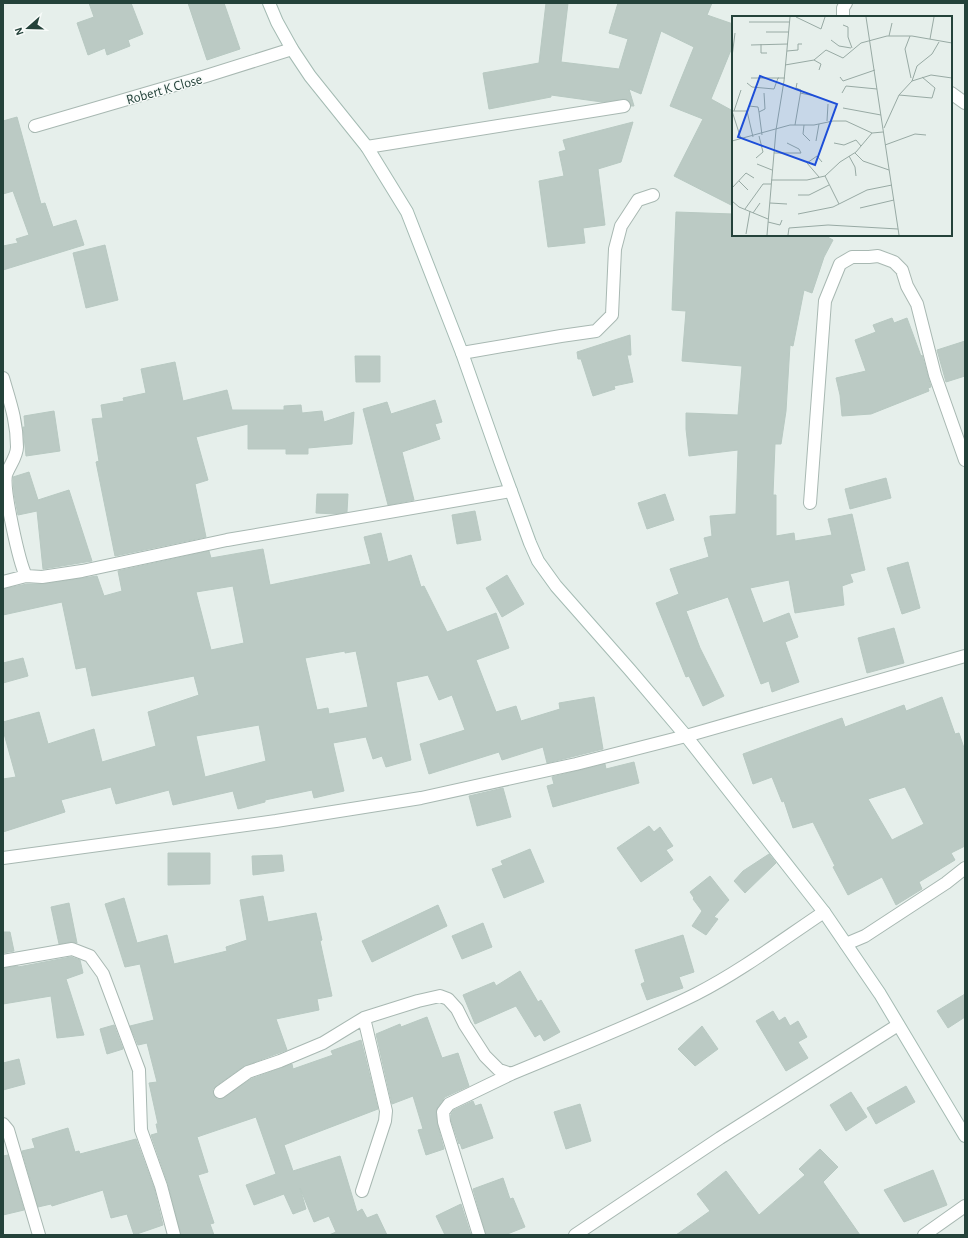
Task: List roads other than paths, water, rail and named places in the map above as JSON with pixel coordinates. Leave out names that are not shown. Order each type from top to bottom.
[{"type":"street","points":[[269,3],[277,22],[292,49],[310,76],[367,147],[407,212],[462,354],[530,543],[538,561],[551,580],[686,736],[824,912],[880,994],[965,1136]]},
{"type":"street","points":[[844,16],[843,8],[846,3]]},
{"type":"street","name":"Robert K Close","points":[[35,126],[292,49]]},
{"type":"street","points":[[952,94],[965,103]]},
{"type":"street","points":[[367,147],[624,106]]},
{"type":"street","points":[[462,354],[596,331],[612,315],[615,248],[621,226],[638,200],[653,195]]},
{"type":"street","points":[[810,503],[825,301],[840,264],[852,257],[878,256],[894,262],[902,270],[907,286],[917,304],[935,375],[965,460]]},
{"type":"street","points":[[3,378],[15,420],[17,449],[6,475],[5,487],[17,549],[22,569],[26,576]]},
{"type":"street","points":[[3,582],[26,576],[42,577],[75,572],[227,540],[511,491]]},
{"type":"street","points":[[3,858],[276,821],[421,798],[576,764],[686,736],[965,656]]},
{"type":"street","points":[[846,944],[865,936],[946,883],[965,868]]},
{"type":"street","points":[[479,1235],[444,1122],[443,1112],[449,1104],[511,1074],[619,1029],[696,994],[738,971],[824,912]]},
{"type":"street","points":[[3,961],[72,949],[90,956],[103,974],[139,1070],[141,1130],[160,1186],[174,1235]]},
{"type":"street","points":[[220,1092],[248,1072],[280,1061],[323,1043],[364,1018],[418,1001],[440,996],[448,998],[457,1008],[465,1025],[485,1056],[499,1070],[511,1074]]},
{"type":"street","points":[[362,1191],[385,1121],[386,1111],[364,1018]]},
{"type":"street","points":[[575,1235],[713,1142],[898,1025]]},
{"type":"street","points":[[3,1124],[8,1130],[39,1235]]},
{"type":"street","points":[[924,1235],[965,1206]]}]
